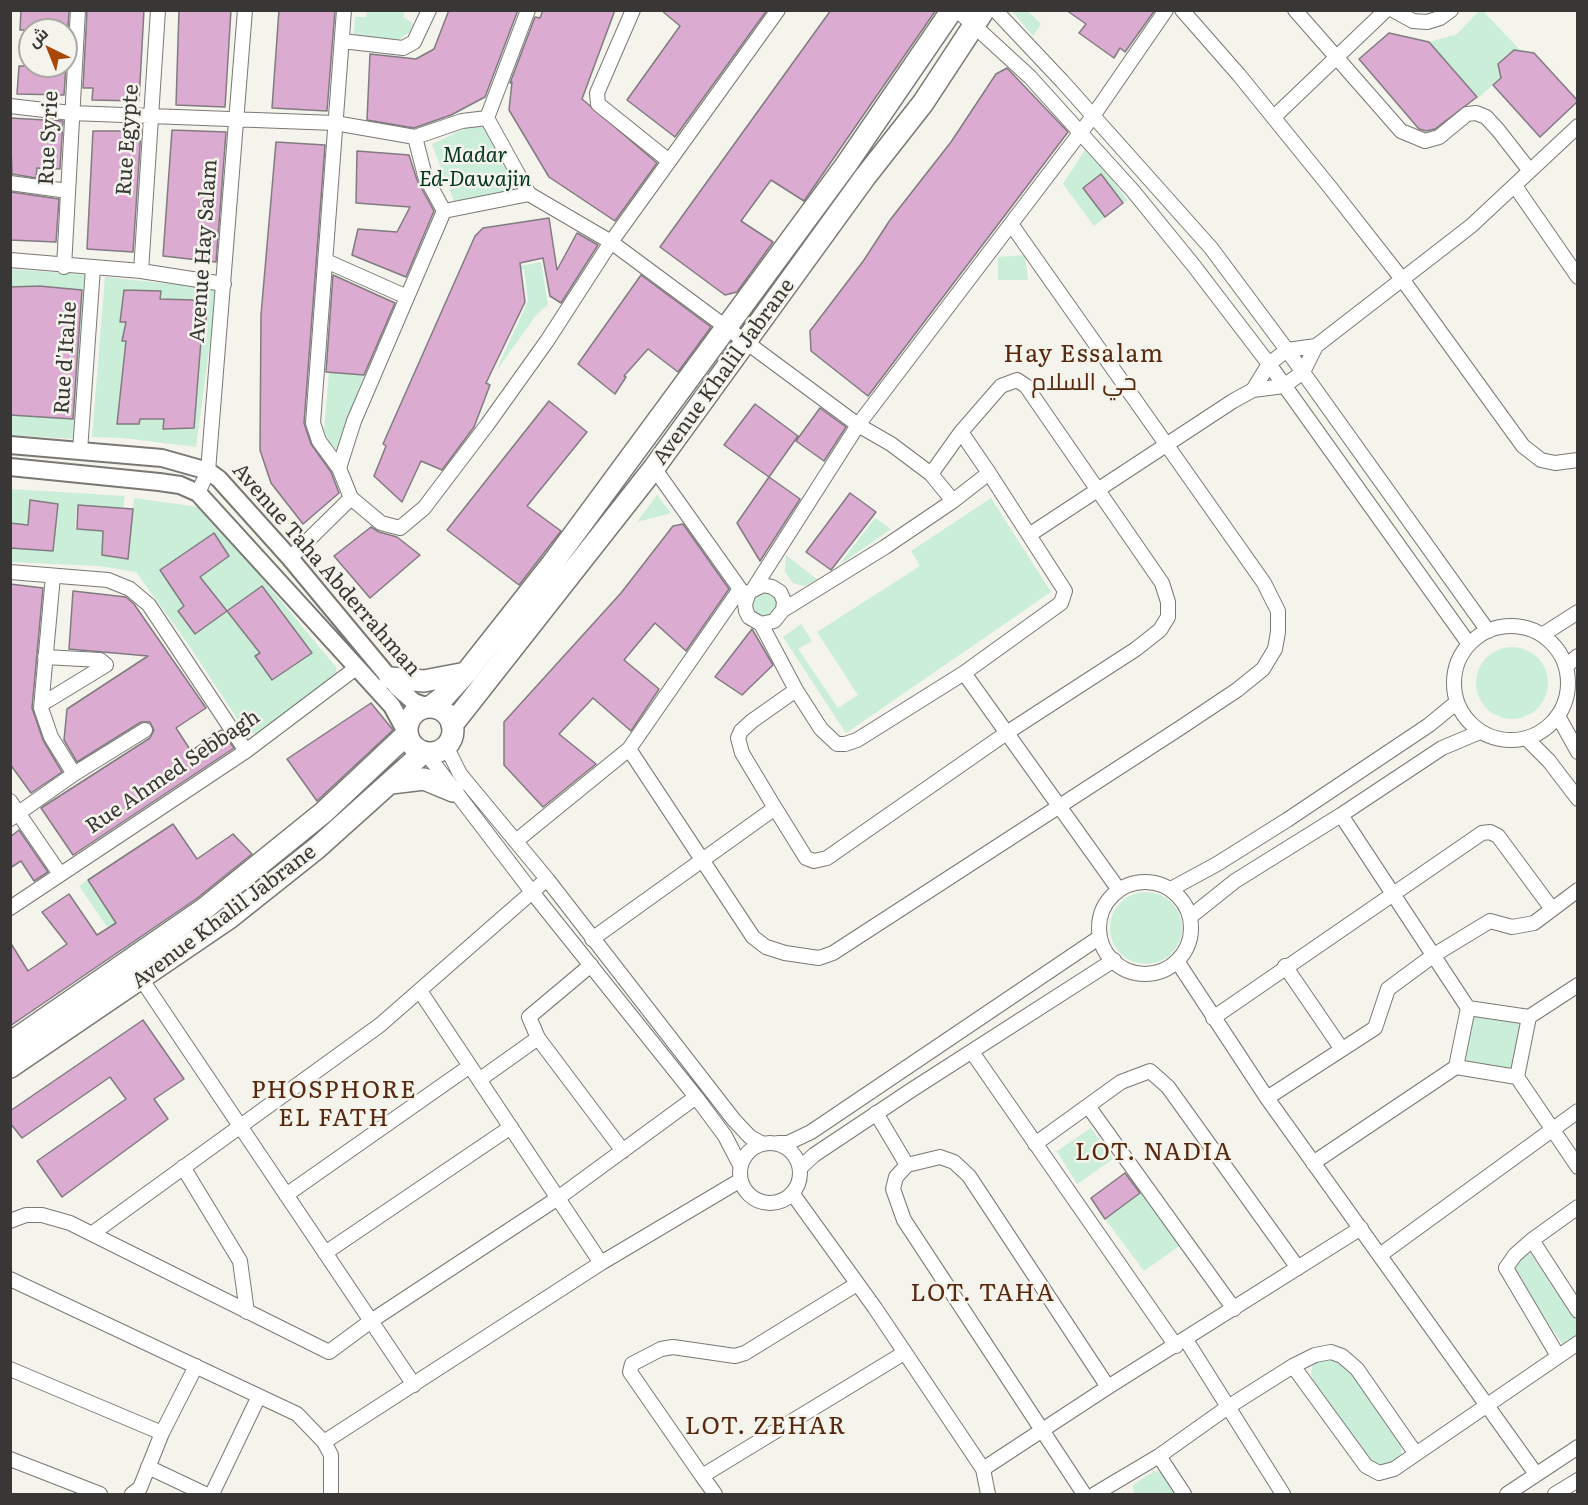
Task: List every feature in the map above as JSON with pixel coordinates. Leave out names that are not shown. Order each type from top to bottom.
[{"type":"main road","name":"Avenue Khalil Jabrane","points":[[429,707],[446,696],[466,673],[552,564],[846,165],[952,10]]},
{"type":"main road","name":"Avenue Khalil Jabrane","points":[[452,725],[654,468],[748,342],[865,177],[923,103],[980,18]]},
{"type":"main road","points":[[390,678],[423,681],[466,673]]},
{"type":"main road","points":[[429,707],[444,712],[452,725],[453,732],[446,746],[433,753],[413,746],[407,734],[412,716],[429,707]]},
{"type":"main road","name":"Avenue Khalil Jabrane","points":[[10,1043],[204,909],[324,812],[407,734]]},
{"type":"main road","name":"Avenue Khalil Jabrane","points":[[10,1067],[142,980],[238,911],[317,848],[425,752]]},
{"type":"main road","points":[[391,783],[424,779],[453,791]]},
{"type":"street","name":"Rue Syrie","points":[[64,267],[70,112],[78,10]]},
{"type":"street","name":"Rue Egypte","points":[[141,272],[158,10]]},
{"type":"street","name":"Avenue Hay Salam","points":[[198,493],[208,471],[225,284],[235,117],[245,10]]},
{"type":"street","points":[[344,10],[326,261],[316,350],[313,423],[319,441],[339,468],[351,498],[381,523],[400,528],[409,523],[424,508],[487,425],[547,341],[611,242],[778,10]]},
{"type":"street","points":[[342,41],[403,48],[414,42],[429,10]]},
{"type":"street","points":[[528,10],[487,118],[529,194],[611,242],[858,425],[891,444],[931,474],[953,501]]},
{"type":"street","points":[[617,10],[632,14],[597,93],[598,104],[669,161]]},
{"type":"street","points":[[957,10],[980,18],[1188,258],[1269,364],[1469,644]]},
{"type":"street","points":[[995,10],[1210,248],[1303,372],[1488,631]]},
{"type":"street","points":[[516,841],[629,749],[747,592],[858,425],[1093,116],[1166,10]]},
{"type":"street","points":[[1182,10],[1274,117],[1402,279],[1523,446],[1541,460],[1554,463],[1578,460]]},
{"type":"street","points":[[1295,10],[1401,131],[1425,141],[1439,137],[1467,114],[1476,113],[1486,117],[1530,171]]},
{"type":"street","points":[[1274,117],[1386,10]]},
{"type":"street","points":[[1393,10],[1413,21],[1427,22],[1440,18],[1451,10]]},
{"type":"street","points":[[10,106],[70,112],[235,117],[335,123],[415,137],[462,121],[487,118]]},
{"type":"street","points":[[1029,535],[1166,444],[1253,390],[1284,386],[1303,372],[1316,346],[1471,226],[1578,126]]},
{"type":"street","points":[[415,137],[425,176],[444,211]]},
{"type":"street","points":[[10,183],[68,191]]},
{"type":"street","points":[[1515,186],[1578,277]]},
{"type":"street","points":[[444,211],[529,194]]},
{"type":"street","points":[[339,468],[354,421],[444,211]]},
{"type":"street","points":[[629,749],[701,863],[753,937],[775,950],[819,958],[833,953],[1237,690],[1263,669],[1275,649],[1278,611],[1264,583],[1011,224]]},
{"type":"street","points":[[10,260],[64,267],[141,272],[225,284]]},
{"type":"street","points":[[326,261],[407,297]]},
{"type":"street","name":"Rue d'Italie","points":[[80,451],[93,268]]},
{"type":"street","points":[[1253,390],[1269,364],[1287,350],[1316,346]]},
{"type":"street","points":[[796,690],[741,731],[738,738],[742,753],[775,808],[806,858],[814,861],[826,858],[1008,732],[1136,649],[1160,630],[1168,617],[1168,602],[1162,583],[1026,386],[1017,380],[1001,386],[961,432],[931,474]]},
{"type":"street","points":[[654,468],[747,592],[745,604],[749,617],[761,624],[796,690],[830,738],[837,744],[845,744],[857,740],[964,673],[1052,611],[1064,597],[1065,591],[1060,580],[961,432]]},
{"type":"street","name":"Avenue Taha Abderrahman","points":[[10,445],[162,458],[208,471],[219,479],[290,558],[390,678],[408,697],[429,707]]},
{"type":"street","name":"Avenue Taha Abderrahman","points":[[10,467],[159,482],[180,485],[198,493],[392,706],[407,734]]},
{"type":"street","points":[[761,624],[774,621],[783,610],[858,565],[953,501],[989,473]]},
{"type":"street","points":[[290,558],[351,498]]},
{"type":"street","points":[[10,572],[108,580],[130,589],[149,605],[246,751]]},
{"type":"street","points":[[53,576],[42,705],[51,737],[75,774]]},
{"type":"street","points":[[747,592],[772,586],[780,592],[784,601],[783,610]]},
{"type":"street","points":[[1542,635],[1578,612]]},
{"type":"street","points":[[1516,627],[1542,635],[1557,648],[1566,666],[1569,683],[1566,700],[1558,716],[1544,730],[1527,739],[1502,740],[1480,732],[1462,714],[1457,702],[1454,678],[1461,654],[1469,644],[1488,631],[1516,627]]},
{"type":"street","points":[[1566,666],[1578,656]]},
{"type":"street","points":[[42,705],[106,664],[100,660],[45,657]]},
{"type":"street","name":"Rue Ahmed Sebbagh","points":[[10,908],[246,751],[356,668]]},
{"type":"street","points":[[964,673],[1119,890]]},
{"type":"street","points":[[1171,889],[1217,864],[1287,820],[1429,724],[1457,702]]},
{"type":"street","points":[[1558,716],[1578,752]]},
{"type":"street","points":[[60,874],[13,811],[146,730]]},
{"type":"street","points":[[1190,917],[1235,881],[1442,748],[1480,732]]},
{"type":"street","points":[[1527,739],[1549,761],[1578,799]]},
{"type":"street","points":[[446,746],[460,774],[547,879],[734,1120],[750,1137],[761,1143],[788,1143],[811,1132],[1100,937]]},
{"type":"street","points":[[425,752],[453,791],[725,1136],[740,1165],[740,1181],[747,1195],[760,1203],[776,1204],[792,1193],[799,1183],[800,1168],[792,1152],[778,1143]]},
{"type":"street","points":[[592,939],[775,808]]},
{"type":"street","points":[[1341,815],[1468,1008],[1456,1067]]},
{"type":"street","points":[[1213,1018],[1285,966],[1482,833],[1490,832],[1498,836],[1552,909]]},
{"type":"street","points":[[93,1233],[380,1025],[547,879]]},
{"type":"street","points":[[1145,882],[1171,889],[1183,901],[1190,917],[1191,933],[1186,948],[1177,961],[1163,970],[1147,974],[1131,972],[1106,952],[1100,937],[1103,911],[1119,890],[1145,882]]},
{"type":"street","points":[[1267,1098],[1375,1028],[1388,989],[1434,955],[1482,924],[1498,921],[1512,927],[1521,927],[1534,923],[1578,890]]},
{"type":"street","points":[[800,1168],[814,1155],[876,1113],[1114,960]]},
{"type":"street","points":[[1177,961],[1267,1098],[1536,1474]]},
{"type":"street","points":[[591,965],[530,1017],[538,1038],[623,1151]]},
{"type":"street","points":[[1285,966],[1341,1048]]},
{"type":"street","points":[[142,980],[414,1385]]},
{"type":"street","points":[[1468,1008],[1529,1017],[1578,985]]},
{"type":"street","points":[[420,991],[601,1263]]},
{"type":"street","points":[[1517,1077],[1529,1017]]},
{"type":"street","points":[[479,1080],[538,1038]]},
{"type":"street","points":[[972,1052],[1035,1144],[1228,1407],[1283,1494]]},
{"type":"street","points":[[286,1195],[470,1066]]},
{"type":"street","points":[[1313,1163],[1456,1067],[1517,1077],[1578,1167]]},
{"type":"street","points":[[1035,1144],[1121,1082],[1150,1071],[1160,1077],[1298,1268]]},
{"type":"street","points":[[10,1221],[26,1215],[42,1215],[93,1233],[329,1352],[371,1321],[558,1198],[696,1098]]},
{"type":"street","points":[[1088,1106],[1234,1309]]},
{"type":"street","points":[[1380,1255],[1578,1111]]},
{"type":"street","points":[[876,1113],[908,1165]]},
{"type":"street","points":[[325,1253],[511,1127]]},
{"type":"street","points":[[740,1165],[748,1151],[761,1143]]},
{"type":"street","points":[[1084,1494],[904,1220],[895,1201],[893,1189],[896,1178],[908,1165],[940,1157],[954,1162],[969,1176],[1108,1387]]},
{"type":"street","points":[[183,1167],[240,1260],[247,1312]]},
{"type":"street","points":[[324,1442],[601,1263],[740,1181]]},
{"type":"street","points":[[792,1193],[983,1469],[988,1494]]},
{"type":"street","points":[[1558,1356],[1506,1268],[1515,1255],[1532,1240],[1578,1207]]},
{"type":"street","points":[[983,1469],[1108,1387],[1361,1228]]},
{"type":"street","points":[[1532,1240],[1578,1311]]},
{"type":"street","points":[[10,1279],[297,1414],[324,1442],[332,1455],[331,1494]]},
{"type":"street","points":[[715,1494],[630,1372],[632,1364],[661,1349],[673,1347],[735,1356],[745,1353],[857,1284]]},
{"type":"street","points":[[1293,1366],[1356,1454],[1373,1471],[1394,1469],[1578,1343]]},
{"type":"street","points":[[1095,1494],[1118,1490],[1159,1456],[1228,1407],[1293,1366],[1315,1355],[1331,1352],[1342,1356],[1357,1369],[1416,1454]]},
{"type":"street","points":[[702,1476],[904,1353]]},
{"type":"street","points":[[132,1494],[140,1488],[162,1433],[196,1366]]},
{"type":"street","points":[[10,1369],[162,1433]]},
{"type":"street","points":[[212,1494],[259,1396]]},
{"type":"street","points":[[1507,1494],[1578,1447]]},
{"type":"street","points":[[1159,1456],[1184,1494]]},
{"type":"street","points":[[10,1459],[100,1494]]},
{"type":"street","points":[[148,1467],[205,1494]]},
{"type":"street","points":[[1555,1494],[1578,1480]]},
{"type":"green space","points":[[367,11],[405,11],[403,17],[413,23],[410,32],[399,39],[353,38],[355,17],[366,17]]},
{"type":"green space","points":[[1012,11],[1028,11],[1041,24],[1033,36]]},
{"type":"green space","points":[[1479,11],[1483,11],[1521,51],[1514,50],[1498,64],[1503,76],[1478,98],[1429,42],[1457,34]]},
{"type":"green space","name":"Madar Ed-Dawajin","points":[[484,120],[520,191],[455,204],[432,144]]},
{"type":"green space","points":[[1085,150],[1106,171],[1127,200],[1094,226],[1063,184]]},
{"type":"green space","points":[[1025,255],[1028,280],[998,280],[998,257]]},
{"type":"green space","points":[[541,262],[548,305],[537,314],[496,371],[528,301],[524,269],[510,272],[510,268]]},
{"type":"green space","points":[[10,269],[88,275],[76,439],[11,435]]},
{"type":"green space","points":[[105,277],[217,289],[196,447],[123,438],[92,437]]},
{"type":"green space","points":[[329,372],[364,375],[337,450],[329,442],[324,430]]},
{"type":"green space","points":[[10,489],[125,496],[123,509],[77,505],[75,528],[103,531],[102,555],[128,559],[134,498],[198,507],[206,511],[336,667],[337,675],[257,734],[246,732],[186,641],[136,572],[99,566],[11,562]]},
{"type":"green space","points":[[657,495],[671,513],[637,522]]},
{"type":"green space","points":[[991,498],[1051,592],[846,733],[783,637],[801,624],[812,641],[798,649],[838,708],[858,695],[817,632],[920,566],[911,551]]},
{"type":"green space","points":[[875,518],[891,529],[839,565]]},
{"type":"green space","points":[[786,555],[818,580],[804,586],[793,583],[785,572]]},
{"type":"green space","points":[[769,588],[780,602],[771,618],[753,616],[748,599]]},
{"type":"green space","points":[[1519,647],[1538,657],[1546,669],[1548,683],[1546,697],[1538,709],[1526,717],[1505,719],[1486,709],[1478,697],[1476,676],[1486,657],[1498,649]]},
{"type":"green space","points":[[96,874],[142,941],[125,953],[79,886]]},
{"type":"green space","points":[[1153,892],[1172,902],[1180,914],[1182,928],[1180,942],[1172,954],[1160,962],[1139,964],[1120,954],[1112,942],[1110,921],[1120,902],[1132,894]]},
{"type":"green space","points":[[1473,1014],[1522,1022],[1513,1069],[1463,1063]]},
{"type":"green space","points":[[1091,1128],[1113,1159],[1077,1184],[1057,1151]]},
{"type":"green space","points":[[1142,1192],[1182,1244],[1144,1271],[1105,1219]]},
{"type":"green space","points":[[1524,1253],[1531,1254],[1577,1321],[1578,1340],[1565,1347],[1513,1271],[1513,1265]]},
{"type":"green space","points":[[1332,1357],[1351,1369],[1401,1440],[1401,1456],[1394,1462],[1381,1465],[1370,1461],[1314,1382],[1311,1375],[1313,1363],[1317,1359]]},
{"type":"green space","points":[[1155,1471],[1163,1472],[1177,1494],[1134,1494],[1133,1486]]},
{"type":"building","points":[[21,10],[69,10],[69,18],[21,18]]},
{"type":"building","points":[[87,10],[144,10],[139,101],[92,100],[93,88],[83,88]]},
{"type":"building","points":[[179,10],[231,10],[225,107],[176,105]]},
{"type":"building","points":[[279,10],[335,10],[327,111],[272,108]]},
{"type":"building","points":[[449,10],[518,10],[485,97],[451,115],[414,128],[367,120],[370,54],[416,59],[434,49]]},
{"type":"building","points":[[543,10],[615,10],[582,99],[657,163],[615,221],[549,177],[509,110],[512,82],[510,83],[535,17],[540,18]]},
{"type":"building","points":[[661,10],[767,10],[675,137],[627,100],[680,26]]},
{"type":"building","points":[[831,10],[936,10],[804,201],[771,180],[741,221],[773,242],[737,292],[725,295],[660,247]]},
{"type":"building","points":[[1066,10],[1155,10],[1125,52],[1120,48],[1114,58],[1079,33],[1086,24]]},
{"type":"building","points":[[1389,33],[1429,42],[1477,97],[1435,129],[1426,131],[1419,129],[1359,59]]},
{"type":"building","points":[[1514,50],[1534,53],[1578,101],[1540,137],[1493,85],[1501,78],[1498,64]]},
{"type":"building","points":[[1007,68],[1068,132],[868,396],[811,351],[810,331],[864,260],[890,220],[951,142],[996,74]]},
{"type":"building","points":[[18,78],[65,78],[64,95],[17,94]]},
{"type":"building","points":[[10,118],[63,121],[60,169],[37,168],[36,178],[12,174]]},
{"type":"building","points":[[172,130],[226,132],[216,262],[163,256]]},
{"type":"building","points":[[93,131],[141,131],[133,252],[87,249]]},
{"type":"building","points":[[276,142],[325,145],[304,423],[311,444],[331,472],[339,493],[303,524],[271,483],[260,450],[261,315]]},
{"type":"building","points":[[357,151],[409,155],[417,180],[434,211],[406,277],[352,255],[358,229],[397,232],[410,207],[356,203]]},
{"type":"building","points":[[1101,174],[1123,203],[1105,217],[1083,188]]},
{"type":"building","points":[[11,192],[59,199],[56,242],[10,240]]},
{"type":"building","points":[[549,218],[557,270],[577,233],[598,245],[561,303],[550,296],[543,258],[520,263],[525,302],[486,383],[490,385],[474,427],[442,470],[421,461],[402,502],[374,476],[386,446],[383,444],[475,236],[483,228]]},
{"type":"building","points":[[333,275],[395,303],[364,375],[326,372]]},
{"type":"building","points":[[641,275],[711,327],[678,372],[648,349],[624,376],[626,377],[615,394],[578,364]]},
{"type":"building","points":[[39,286],[82,290],[73,419],[10,415],[10,287]]},
{"type":"building","points":[[124,290],[161,291],[160,299],[194,300],[194,304],[201,305],[201,311],[207,311],[205,328],[202,328],[194,428],[163,429],[164,419],[140,419],[139,424],[117,424],[126,341],[122,341],[126,322],[120,322]]},
{"type":"building","points":[[549,401],[587,432],[527,506],[561,531],[519,585],[447,530]]},
{"type":"building","points":[[755,404],[798,436],[769,477],[724,445]]},
{"type":"building","points":[[820,408],[846,427],[824,461],[796,441]]},
{"type":"building","points":[[769,477],[800,499],[760,561],[737,523]]},
{"type":"building","points":[[850,493],[876,512],[831,570],[806,552]]},
{"type":"building","points":[[30,500],[58,504],[53,551],[10,548],[10,523],[28,525]]},
{"type":"building","points":[[78,505],[133,509],[128,559],[102,555],[103,531],[77,529]]},
{"type":"building","points":[[683,524],[729,589],[686,651],[655,623],[624,660],[659,689],[631,731],[593,698],[559,734],[596,764],[543,807],[504,765],[504,722],[621,593],[673,526]]},
{"type":"building","points":[[371,527],[397,537],[420,555],[370,598],[334,556]]},
{"type":"building","points":[[214,533],[229,556],[200,577],[227,611],[195,634],[178,611],[184,606],[160,570]]},
{"type":"building","points":[[10,584],[43,588],[32,708],[43,740],[62,772],[31,793],[10,764]]},
{"type":"building","points":[[262,586],[312,653],[272,680],[255,656],[260,653],[227,611]]},
{"type":"building","points":[[73,591],[126,597],[134,604],[206,708],[176,728],[191,751],[221,730],[234,748],[73,855],[41,808],[150,738],[154,730],[150,722],[141,722],[77,762],[64,740],[67,709],[148,656],[69,649]]},
{"type":"building","points":[[752,629],[773,665],[742,695],[715,677]]},
{"type":"building","points":[[371,703],[393,730],[317,801],[287,759]]},
{"type":"building","points":[[173,824],[197,859],[233,834],[252,854],[196,899],[10,1026],[10,942],[28,971],[67,944],[42,912],[69,894],[97,935],[116,923],[88,880]]},
{"type":"building","points":[[19,830],[48,872],[34,881],[21,861],[10,868],[10,837]]},
{"type":"building","points":[[143,1020],[184,1079],[154,1099],[168,1119],[62,1197],[37,1161],[126,1099],[110,1077],[22,1138],[10,1123],[10,1111]]},
{"type":"building","points":[[1125,1173],[1140,1193],[1105,1219],[1091,1198]]},
{"type":"district","name":"Hay Essalam حي السلام","points":[[1084,369]]},
{"type":"district","name":"PHOSPHORE EL FATH","points":[[334,1105]]},
{"type":"district","name":"LOT. NADIA","points":[[1154,1153]]},
{"type":"district","name":"LOT. TAHA","points":[[983,1294]]},
{"type":"district","name":"LOT. ZEHAR","points":[[766,1427]]}]
